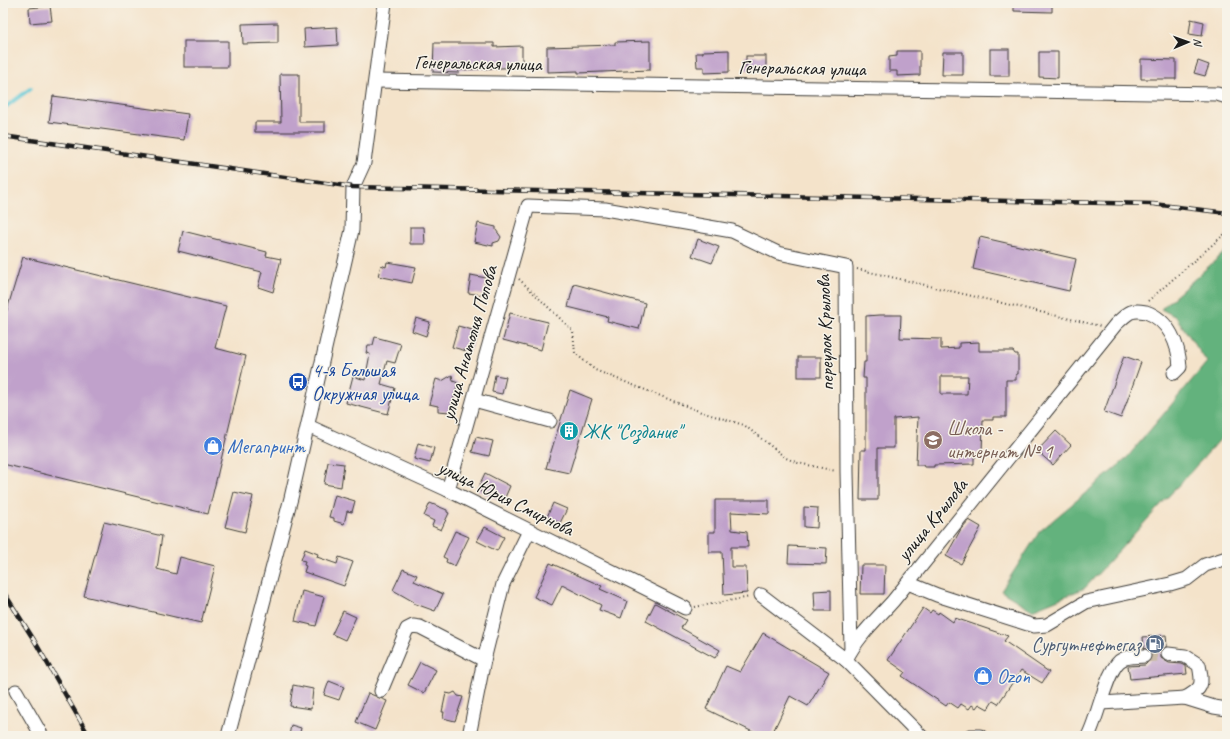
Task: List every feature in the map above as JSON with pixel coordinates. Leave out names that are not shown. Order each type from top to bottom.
[{"type":"street","points":[[228,736],[291,498],[352,230],[354,187],[364,163],[376,81],[385,3]]},
{"type":"street","name":"Генеральская улица","points":[[376,81],[1217,94],[1227,97]]},
{"type":"street","name":"переулок Крылова","points":[[528,206],[605,209],[732,231],[778,253],[846,267],[849,655]]},
{"type":"street","name":"улица Анатолия Попова","points":[[448,490],[528,206]]},
{"type":"street","points":[[1138,310],[1150,314],[1162,321],[1169,331],[1180,358],[1180,367],[1174,373]]},
{"type":"street","name":"улица Крылова","points":[[849,655],[861,636],[908,583],[1114,326],[1130,312],[1138,310]]},
{"type":"street","points":[[474,400],[550,421]]},
{"type":"street","name":"улица Юрия Смирнова","points":[[308,426],[448,490],[685,608]]},
{"type":"street","points":[[469,736],[484,660],[503,584],[529,531]]},
{"type":"street","points":[[908,583],[937,595],[1034,626],[1047,625],[1086,602],[1170,584],[1186,579],[1205,565],[1227,558]]},
{"type":"street","points":[[761,595],[849,655],[860,681],[913,726],[921,736]]},
{"type":"street","points":[[381,691],[407,629],[413,626],[420,626],[484,660]]},
{"type":"street","points":[[1168,654],[1185,656],[1199,665],[1202,680],[1198,691],[1185,698]]},
{"type":"street","points":[[1092,733],[1112,669],[1122,659],[1144,656]]},
{"type":"street","points":[[16,691],[42,736]]},
{"type":"street","points":[[1101,703],[1185,698],[1214,707],[1227,709]]},
{"type":"street","points":[[970,736],[980,736]]},
{"type":"path","points":[[1138,310],[1227,232]]},
{"type":"path","points":[[846,267],[1114,326]]},
{"type":"path","points":[[511,270],[573,331],[575,353],[595,370],[701,412],[744,425],[786,458],[798,464],[847,472]]},
{"type":"path","points":[[685,608],[761,595]]},
{"type":"green space","points":[[1227,250],[1227,432],[1085,588],[1032,610],[1001,591],[1040,531],[1125,460],[1207,362],[1176,317],[1161,309]]},
{"type":"building","points":[[1014,3],[1052,3],[1052,12],[1014,11]]},
{"type":"building","points":[[50,6],[52,21],[30,23],[29,8]]},
{"type":"building","points":[[1191,19],[1204,22],[1202,36],[1189,34]]},
{"type":"building","points":[[278,23],[278,43],[243,44],[242,24]]},
{"type":"building","points":[[337,27],[338,45],[305,47],[304,29]]},
{"type":"building","points":[[184,41],[228,41],[228,67],[184,67]]},
{"type":"building","points":[[650,41],[650,70],[578,73],[578,71],[547,72],[547,47],[615,45],[615,42]]},
{"type":"building","points":[[434,43],[494,43],[494,47],[522,46],[522,67],[459,70],[459,73],[433,72]]},
{"type":"building","points":[[990,49],[1009,49],[1009,76],[990,76]]},
{"type":"building","points":[[729,50],[729,72],[704,73],[704,67],[697,67],[696,53],[703,53],[703,51]]},
{"type":"building","points":[[897,51],[920,51],[920,75],[897,76],[897,71],[889,71],[889,57],[897,56]]},
{"type":"building","points":[[943,52],[963,52],[963,75],[942,75]]},
{"type":"building","points":[[1039,52],[1058,52],[1058,78],[1039,77]]},
{"type":"building","points":[[746,56],[766,56],[766,70],[746,70]]},
{"type":"building","points":[[1141,59],[1176,60],[1176,79],[1141,79]]},
{"type":"building","points":[[1198,61],[1209,65],[1205,76],[1194,73]]},
{"type":"building","points":[[280,74],[299,74],[299,122],[325,122],[325,132],[255,132],[255,122],[281,122]]},
{"type":"building","points":[[53,96],[188,114],[184,140],[49,122]]},
{"type":"building","points":[[478,223],[496,227],[496,230],[501,237],[499,241],[493,243],[493,246],[474,242]]},
{"type":"building","points":[[410,227],[424,227],[425,244],[410,244]]},
{"type":"building","points":[[183,231],[267,252],[266,256],[281,259],[273,292],[258,287],[262,272],[178,251]]},
{"type":"building","points":[[980,237],[1076,259],[1069,291],[973,269]]},
{"type":"building","points":[[698,239],[719,247],[712,263],[692,256]]},
{"type":"building","points":[[23,257],[226,306],[215,348],[246,356],[208,514],[3,464],[3,323]]},
{"type":"building","points":[[387,262],[416,267],[412,283],[378,276],[381,265],[386,267]]},
{"type":"building","points":[[471,275],[486,278],[483,295],[468,293]]},
{"type":"building","points":[[574,284],[645,303],[639,329],[607,321],[608,317],[568,307]]},
{"type":"building","points":[[510,313],[548,322],[541,350],[503,340]]},
{"type":"building","points":[[901,315],[900,338],[941,339],[941,349],[959,348],[959,343],[979,342],[979,351],[1013,351],[1015,354],[1018,354],[1018,374],[1016,374],[1016,380],[1006,380],[1006,417],[993,417],[993,420],[983,420],[982,453],[976,453],[976,457],[974,457],[974,464],[934,465],[934,467],[916,465],[918,417],[894,419],[894,448],[878,448],[878,500],[860,500],[861,450],[866,450],[866,378],[863,378],[864,362],[866,362],[866,316]],"holes":[[[941,376],[968,376],[967,394],[941,394]]]},
{"type":"building","points":[[416,318],[430,322],[426,336],[412,331]]},
{"type":"building","points":[[458,326],[476,331],[470,352],[452,347]]},
{"type":"building","points":[[375,337],[401,344],[395,363],[387,361],[381,384],[395,388],[388,414],[346,403],[353,376],[365,380],[370,354],[366,353],[368,345],[373,345]]},
{"type":"building","points":[[1124,356],[1141,362],[1121,418],[1104,412]]},
{"type":"building","points":[[798,357],[821,357],[821,377],[798,377]]},
{"type":"building","points":[[452,375],[453,381],[458,383],[450,412],[438,411],[438,406],[429,404],[436,379],[442,381]]},
{"type":"building","points":[[495,375],[506,377],[502,394],[492,392]]},
{"type":"building","name":"ЖК \"Создание\"","points":[[570,390],[592,399],[569,473],[546,468]]},
{"type":"building","points":[[1056,431],[1071,445],[1053,465],[1037,451]]},
{"type":"building","points":[[476,437],[493,441],[489,456],[472,452]]},
{"type":"building","points":[[418,443],[434,448],[430,463],[414,459]]},
{"type":"building","points":[[328,462],[344,464],[341,487],[324,484]]},
{"type":"building","points":[[485,473],[510,486],[503,502],[477,490]]},
{"type":"building","points":[[234,492],[253,496],[245,532],[225,527]]},
{"type":"building","points":[[335,495],[355,501],[352,512],[347,511],[344,524],[334,521],[334,518],[329,517]]},
{"type":"building","points":[[715,500],[769,500],[769,514],[731,512],[732,530],[747,532],[748,547],[731,547],[731,567],[746,567],[747,593],[724,595],[722,552],[709,552],[709,532],[715,532]]},
{"type":"building","points":[[430,503],[447,510],[449,513],[441,530],[432,526],[434,521],[424,516]]},
{"type":"building","points":[[553,503],[567,509],[560,523],[547,517]]},
{"type":"building","points":[[804,507],[818,508],[817,528],[804,527]]},
{"type":"building","points":[[969,520],[981,527],[961,564],[946,556],[961,529]]},
{"type":"building","points":[[104,522],[162,536],[157,569],[176,574],[180,557],[215,566],[201,623],[84,596]]},
{"type":"building","points":[[485,527],[504,537],[497,551],[477,541]]},
{"type":"building","points":[[455,531],[469,537],[455,566],[446,562],[447,559],[443,557]]},
{"type":"building","points":[[789,546],[827,548],[826,564],[788,563]]},
{"type":"building","points":[[305,549],[318,554],[317,557],[337,564],[339,557],[353,562],[344,586],[304,572],[306,566],[304,565],[305,561],[301,560]]},
{"type":"building","points":[[550,563],[602,586],[600,589],[627,601],[621,618],[599,610],[601,605],[562,585],[552,605],[534,597]]},
{"type":"building","points":[[861,565],[885,565],[884,594],[860,594]]},
{"type":"building","points":[[403,569],[417,575],[414,581],[443,594],[435,611],[413,603],[414,602],[393,590]]},
{"type":"building","points":[[831,590],[831,611],[815,611],[814,591]]},
{"type":"building","points":[[302,591],[324,597],[316,626],[295,621]]},
{"type":"building","points":[[655,603],[686,620],[681,628],[720,650],[715,658],[646,621]]},
{"type":"building","points":[[923,608],[930,613],[932,610],[938,614],[939,612],[953,622],[955,618],[1008,636],[1004,641],[1049,672],[1042,683],[1021,670],[998,704],[993,701],[988,709],[979,704],[976,708],[972,705],[969,709],[961,704],[958,708],[949,702],[946,706],[902,676],[905,672],[888,660]]},
{"type":"building","points":[[343,611],[356,617],[345,640],[332,634]]},
{"type":"building","points":[[763,633],[829,672],[808,706],[790,696],[771,736],[761,736],[706,709],[726,666],[740,672]]},
{"type":"building","points":[[1166,635],[1167,646],[1161,650],[1161,658],[1169,663],[1182,664],[1186,666],[1187,674],[1130,679],[1128,666],[1145,665],[1151,659],[1151,652],[1144,648],[1143,637]]},
{"type":"building","points":[[420,662],[436,670],[424,693],[408,685]]},
{"type":"building","points":[[329,681],[344,687],[339,700],[324,695]]},
{"type":"building","points":[[293,685],[313,689],[311,709],[290,706]]},
{"type":"building","points":[[455,692],[458,696],[463,697],[455,721],[443,718],[444,712],[442,712],[446,693],[451,694]]},
{"type":"building","points":[[368,693],[387,701],[375,730],[356,722]]},
{"type":"building","points":[[291,725],[301,728],[299,736],[289,736]]},
{"type":"waterway","points":[[3,109],[31,88]]},
{"type":"tunnel","points":[[1144,656],[1168,654]]},
{"type":"railway","points":[[3,136],[353,187],[1153,204],[1227,213]]},
{"type":"railway","points":[[3,591],[34,640],[89,736]]},
{"type":"place","name":"4-я Большая Окружная улица","points":[[298,382]]},
{"type":"place","name":"ЖК \"Создание\"","points":[[569,431]]},
{"type":"place","name":"Школа - интернат № 1","points":[[933,440]]},
{"type":"place","name":"Мегапринт","points":[[213,446]]},
{"type":"place","name":"Сургутнефтегаз","points":[[1155,644]]},
{"type":"place","name":"Ozon","points":[[983,676]]}]
